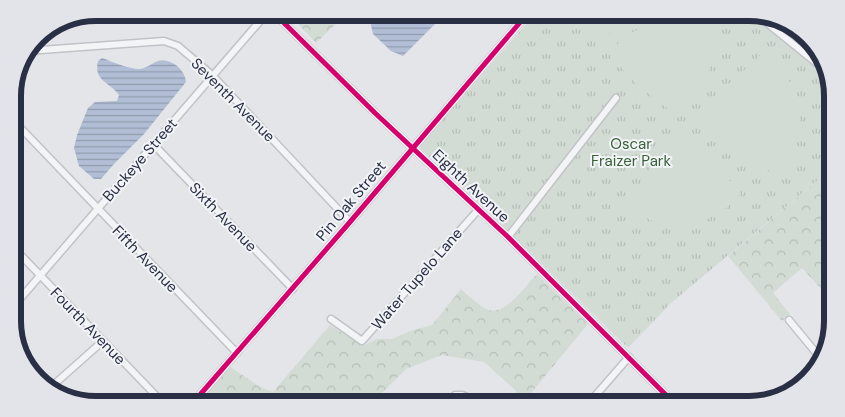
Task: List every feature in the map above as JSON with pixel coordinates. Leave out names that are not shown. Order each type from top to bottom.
[{"type":"street","name":"Buckeye Street","points":[[21,298],[259,21]]},
{"type":"street","name":"Eighth Avenue","points":[[283,21],[375,113],[508,237],[667,396]]},
{"type":"street","name":"Pin Oak Street","points":[[199,396],[293,289],[520,21]]},
{"type":"street","points":[[776,26],[815,61]]},
{"type":"street","name":"Seventh Avenue","points":[[38,50],[164,41],[178,46],[212,75],[350,222]]},
{"type":"street","points":[[508,237],[616,98]]},
{"type":"street","name":"Fifth Avenue","points":[[21,128],[237,353]]},
{"type":"street","name":"Sixth Avenue","points":[[154,145],[293,289]]},
{"type":"street","name":"Water Tupelo Lane","points":[[331,319],[362,341],[478,210]]},
{"type":"street","name":"Fourth Avenue","points":[[21,256],[156,396]]},
{"type":"street","points":[[788,320],[816,353]]},
{"type":"street","points":[[55,383],[103,341]]},
{"type":"street","points":[[595,396],[629,357]]},
{"type":"green space","points":[[295,21],[339,21],[316,43]]},
{"type":"green space","name":"Oscar Fraizer Park","points":[[529,21],[759,22],[819,70],[823,86],[824,175],[670,304],[628,348],[488,211],[420,148],[420,145]]},
{"type":"green space","points":[[577,21],[620,21],[602,42]]},
{"type":"green space","points":[[674,21],[702,26],[725,40],[708,72],[684,105],[668,109],[635,83],[609,54],[622,40],[638,29],[658,23]]},
{"type":"green space","points":[[765,51],[784,73],[797,97],[800,110],[798,138],[779,176],[739,154],[706,128],[704,114],[724,88]]},
{"type":"green space","points":[[684,139],[716,165],[741,194],[723,210],[703,221],[692,224],[680,225],[656,222],[628,207],[649,169],[673,140]]},
{"type":"green space","points":[[824,175],[824,272],[820,276],[824,280],[824,292],[802,268],[773,293],[790,314],[782,321],[728,256]]},
{"type":"green space","points":[[537,274],[588,324],[529,396],[515,396],[516,391],[484,362],[442,355],[406,369],[379,396],[203,396],[229,366],[260,387],[273,392],[330,325],[363,346],[376,339],[392,339],[410,331],[432,325],[461,289],[483,307],[493,311],[507,305]]},
{"type":"water","points":[[370,21],[438,21],[403,56],[391,51],[373,34]]},
{"type":"water","points":[[102,58],[135,69],[145,68],[158,61],[168,61],[180,69],[186,82],[144,134],[101,179],[94,179],[79,166],[74,148],[88,108],[95,102],[117,101],[119,95],[103,81],[98,73],[98,61]]},
{"type":"cycle path","points":[[282,21],[375,113],[508,237],[667,396]]},
{"type":"cycle path","points":[[199,396],[521,21]]}]
